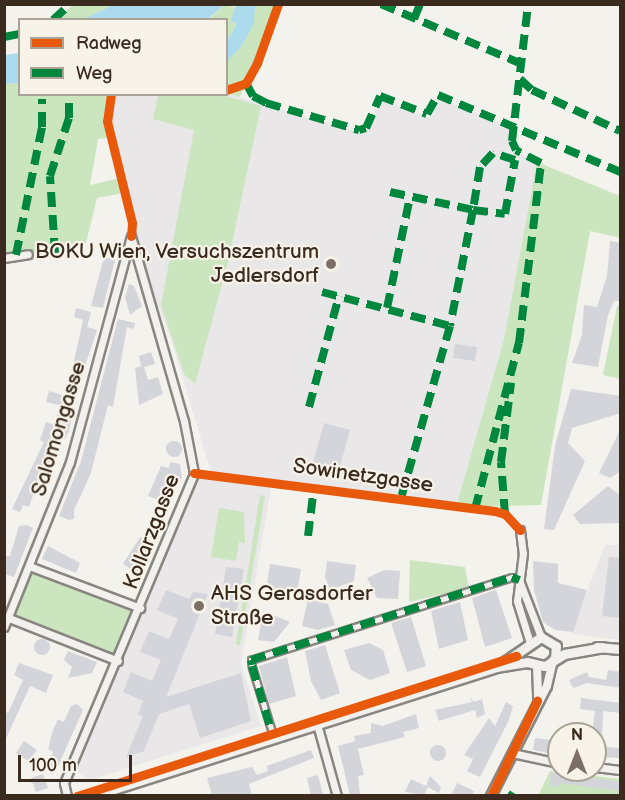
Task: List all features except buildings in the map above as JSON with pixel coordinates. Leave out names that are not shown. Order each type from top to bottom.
[{"type":"main road","points":[[496,667],[542,637],[556,646],[621,649]]},
{"type":"main road","points":[[530,644],[536,664]]},
{"type":"main road","points":[[554,660],[556,646]]},
{"type":"main road","points":[[92,795],[496,667],[536,664],[602,647]]},
{"type":"street","name":"Salomongasse","points":[[4,627],[70,462],[131,236]]},
{"type":"street","name":"Kollarzgasse","points":[[67,795],[64,783],[140,608],[193,466],[131,236]]},
{"type":"street","points":[[4,258],[28,254]]},
{"type":"street","points":[[520,530],[518,601],[530,644]]},
{"type":"street","points":[[29,566],[140,608]]},
{"type":"street","points":[[274,738],[251,660],[512,577],[519,579]]},
{"type":"street","points":[[519,579],[542,637]]},
{"type":"street","points":[[9,618],[118,661]]},
{"type":"street","points":[[491,795],[537,701],[554,660]]},
{"type":"street","points":[[536,664],[537,701]]},
{"type":"street","points":[[317,724],[337,795]]},
{"type":"street","points":[[512,753],[547,760]]},
{"type":"shaded area","name":"BOKU Wien, Versuchszentrum Jedlersdorf","points":[[228,93],[365,134],[380,98],[430,118],[439,98],[513,128],[509,148],[537,162],[504,339],[456,507],[272,481],[241,664],[261,726],[89,780],[77,771],[199,476],[211,472],[171,339],[159,308],[154,308],[109,121],[113,96],[228,96]]},
{"type":"shaded area","points":[[605,545],[620,545],[620,640],[571,634]]},
{"type":"green space","points":[[73,5],[113,5],[86,18],[58,18]]},
{"type":"green space","points":[[224,5],[237,8],[230,24],[235,20],[236,26],[228,38],[228,18],[210,18]]},
{"type":"green space","points":[[255,5],[278,5],[240,97],[228,93],[228,59],[241,47]]},
{"type":"green space","points":[[18,83],[18,96],[113,96],[107,138],[98,139],[90,185],[120,178],[123,193],[97,198],[86,243],[37,254],[28,249],[5,255],[5,84]]},
{"type":"green space","points":[[158,96],[226,96],[261,106],[228,262],[195,384],[184,374],[161,305],[194,130],[153,119]]},
{"type":"green space","points":[[537,162],[620,196],[620,238],[590,231],[541,505],[456,507],[504,339]]},
{"type":"green space","points":[[617,306],[620,306],[620,379],[603,375]]},
{"type":"green space","points":[[260,495],[265,496],[240,645],[236,644]]},
{"type":"green space","points":[[219,508],[244,512],[245,543],[239,542],[236,561],[211,557]]},
{"type":"green space","points":[[410,560],[465,567],[469,588],[409,602]]},
{"type":"green space","points":[[32,570],[132,609],[113,655],[13,615]]},
{"type":"green space","points":[[547,777],[547,782],[607,782],[607,778],[620,779],[620,795],[538,796]]},
{"type":"water","points":[[113,4],[224,5],[209,18],[86,18]]},
{"type":"water","points":[[236,5],[255,5],[254,23],[241,47],[228,60],[228,38],[236,26],[235,21],[230,24]]},
{"type":"water","points":[[18,53],[18,83],[5,84],[5,55]]},
{"type":"marked path","points":[[55,18],[70,4]]},
{"type":"marked path","points":[[381,4],[522,64]]},
{"type":"marked path","points":[[414,19],[420,4]]},
{"type":"marked path","points":[[475,509],[519,343],[541,163],[516,150],[512,141],[528,4]]},
{"type":"marked path","points":[[4,37],[18,34]]},
{"type":"marked path","points":[[520,79],[532,90],[620,131]]},
{"type":"marked path","points":[[246,83],[253,96],[266,103],[359,130],[366,128],[380,96],[427,114],[438,95],[620,172]]},
{"type":"marked path","points":[[55,253],[50,176],[69,118],[69,96]]},
{"type":"marked path","points":[[16,255],[42,127],[42,99]]},
{"type":"marked path","points":[[390,192],[473,210],[505,214],[515,160],[493,153],[480,167],[473,210],[450,326],[401,498]]},
{"type":"marked path","points":[[387,308],[410,197]]},
{"type":"marked path","points":[[322,292],[450,326]]},
{"type":"marked path","points":[[309,407],[339,296]]},
{"type":"marked path","points":[[505,514],[501,462],[511,383]]},
{"type":"marked path","points":[[308,536],[314,487]]},
{"type":"marked path","points":[[252,665],[251,660],[512,577],[519,580]]},
{"type":"marked path","points":[[252,666],[273,737]]},
{"type":"cycle path","points":[[228,89],[246,83],[257,63],[278,4]]},
{"type":"cycle path","points":[[111,96],[107,121],[132,223],[131,236]]},
{"type":"cycle path","name":"Sowinetzgasse","points":[[194,473],[495,511],[505,514],[520,530]]},
{"type":"cycle path","points":[[77,796],[516,656]]},
{"type":"cycle path","points":[[491,796],[537,701]]},
{"type":"place","name":"BOKU Wien, Versuchszentrum Jedlersdorf","points":[[331,264]]},
{"type":"place","name":"AHS Gerasdorfer Straße","points":[[199,606]]}]
